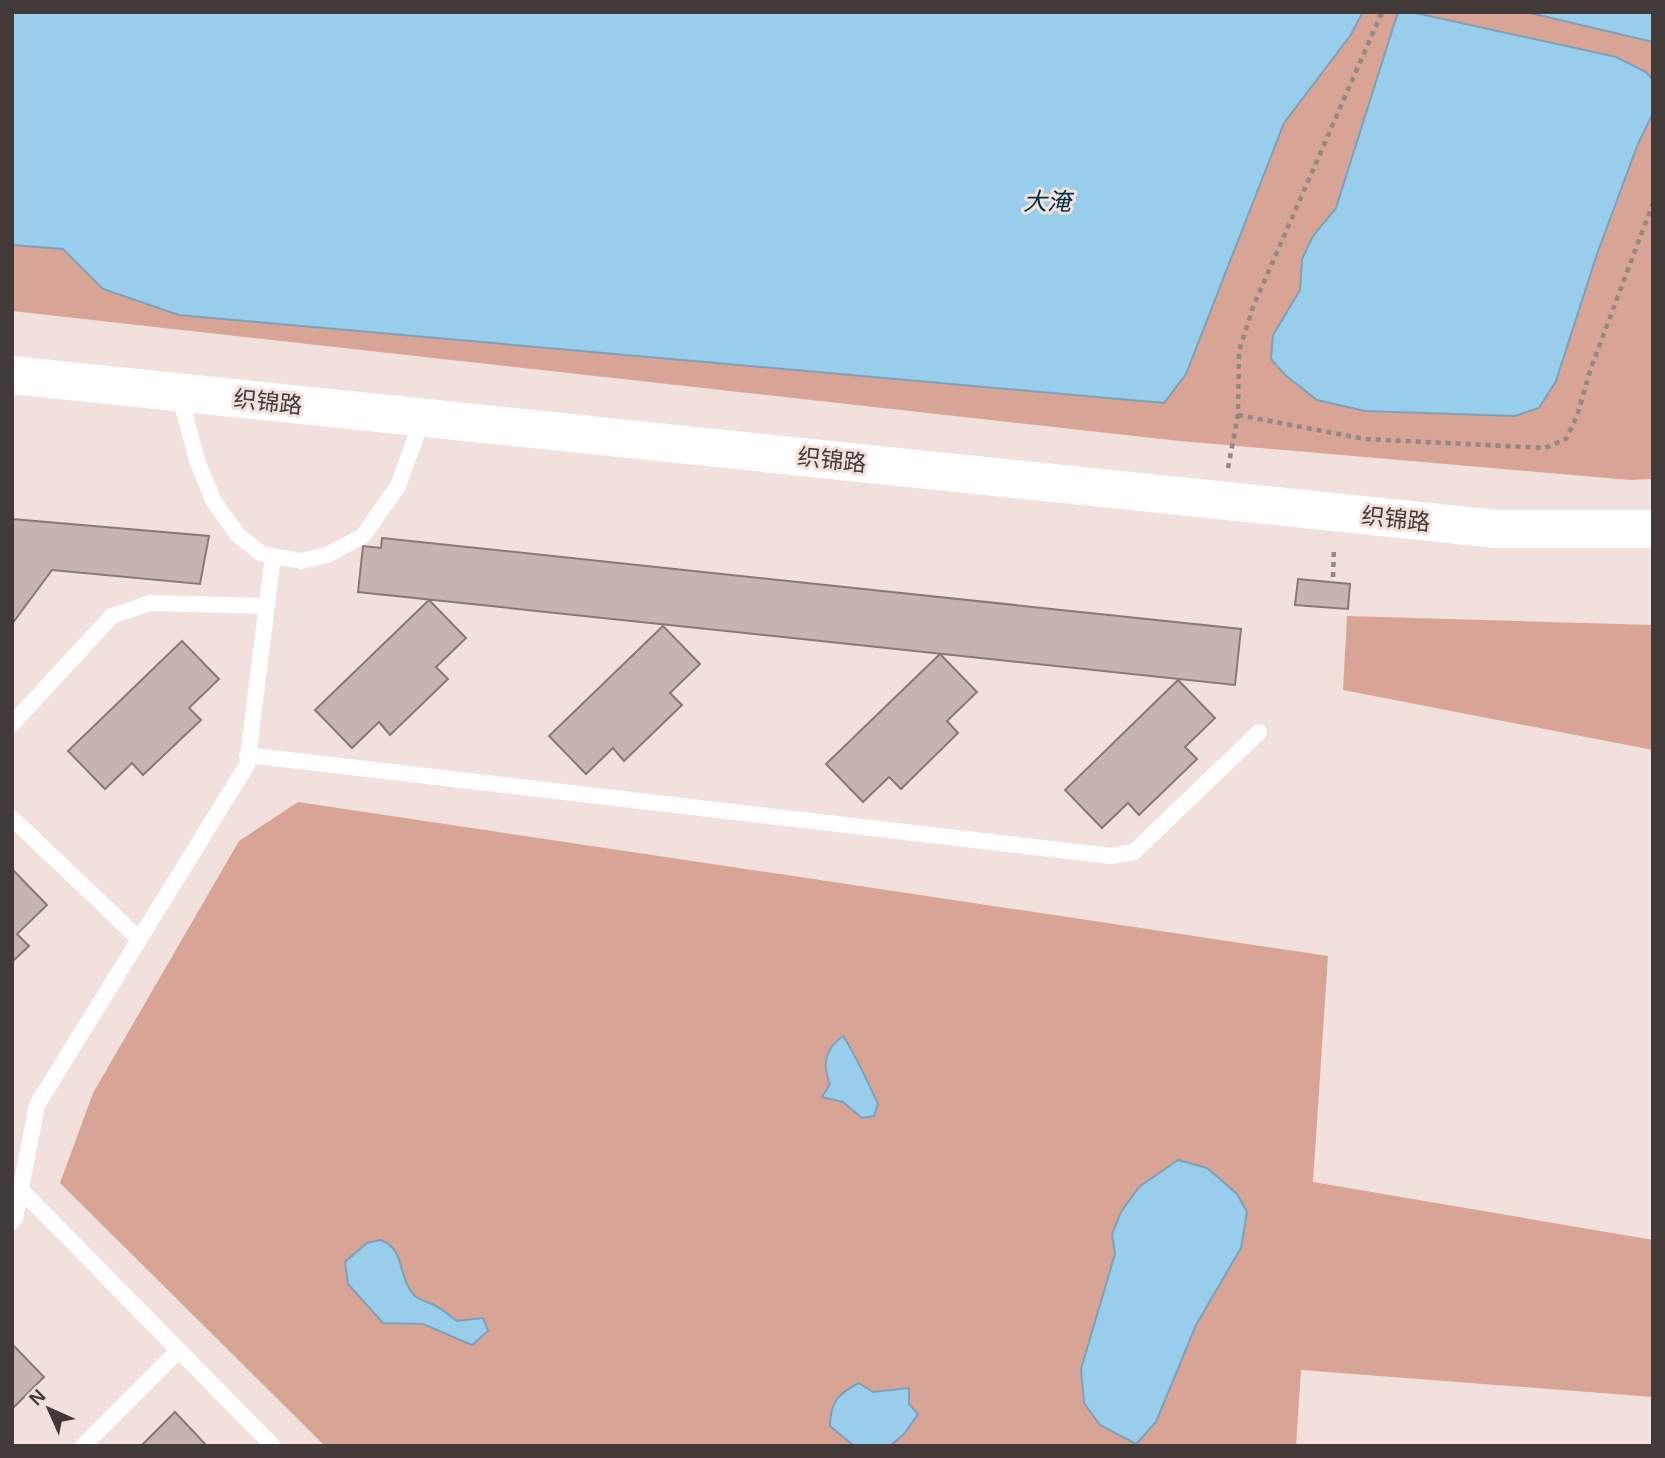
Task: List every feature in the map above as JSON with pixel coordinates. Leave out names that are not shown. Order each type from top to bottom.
[{"type":"street","name":"织锦路","points":[[12,375],[1497,529],[1653,529]]},
{"type":"lane","points":[[179,393],[198,463],[214,502],[238,536],[262,554],[301,561],[327,555],[363,536],[398,486],[423,417]]},
{"type":"lane","points":[[12,1222],[37,1105],[247,765],[273,556]]},
{"type":"lane","points":[[12,724],[112,615],[150,603],[266,606]]},
{"type":"lane","points":[[247,755],[1111,856],[1134,852],[1259,732]]},
{"type":"lane","points":[[12,818],[139,939]]},
{"type":"lane","points":[[20,1189],[273,1446]]},
{"type":"lane","points":[[83,1446],[179,1350]]},
{"type":"path","points":[[1222,500],[1238,415],[1240,351],[1253,307],[1382,12]]},
{"type":"path","points":[[1238,415],[1365,439],[1545,448],[1566,439],[1577,416],[1591,368],[1653,203]]},
{"type":"shaded area","name":"大淹","points":[[12,12],[1653,12],[1653,479],[1630,480],[1180,441],[12,311]]},
{"type":"shaded area","points":[[1347,616],[1653,625],[1653,750],[1343,690]]},
{"type":"shaded area","points":[[298,802],[1328,956],[1313,1182],[1653,1240],[1653,1397],[1301,1370],[1296,1446],[325,1446],[60,1183],[93,1093],[239,841]]},
{"type":"water","name":"大淹","points":[[12,12],[1363,12],[1350,36],[1284,123],[1186,374],[1164,403],[179,315],[103,289],[63,249],[12,245]]},
{"type":"water","points":[[1398,12],[1411,12],[1616,57],[1646,72],[1653,80],[1653,113],[1638,144],[1597,254],[1556,381],[1539,408],[1515,416],[1365,411],[1317,400],[1285,375],[1271,359],[1273,335],[1300,290],[1302,259],[1313,236],[1336,208]]},
{"type":"water","points":[[1526,12],[1653,12],[1653,42]]},
{"type":"water","points":[[843,1036],[878,1104],[874,1116],[862,1118],[843,1102],[822,1097],[830,1084],[826,1070],[827,1057],[832,1046]]},
{"type":"water","points":[[1178,1160],[1207,1168],[1237,1194],[1247,1212],[1241,1248],[1196,1325],[1156,1422],[1136,1444],[1100,1425],[1084,1403],[1081,1369],[1115,1254],[1112,1234],[1121,1212],[1139,1187]]},
{"type":"water","points":[[380,1240],[394,1249],[405,1280],[416,1297],[457,1321],[483,1318],[488,1331],[472,1345],[423,1324],[383,1323],[348,1284],[345,1262],[367,1243]]},
{"type":"water","points":[[859,1383],[873,1392],[909,1388],[909,1404],[918,1414],[904,1434],[890,1446],[854,1446],[830,1426],[837,1399]]},
{"type":"building","points":[[12,519],[209,536],[200,584],[52,570],[12,624]]},
{"type":"building","points":[[382,538],[1241,629],[1235,685],[358,592],[363,546],[381,548]]},
{"type":"building","points":[[1298,579],[1350,584],[1348,609],[1295,605]]},
{"type":"building","points":[[429,600],[466,638],[436,667],[448,679],[390,735],[379,722],[352,748],[315,710]]},
{"type":"building","points":[[663,626],[700,664],[670,693],[682,705],[624,761],[613,748],[586,774],[549,736]]},
{"type":"building","points":[[182,641],[219,679],[189,708],[201,720],[143,775],[132,763],[105,789],[68,751]]},
{"type":"building","points":[[940,654],[977,692],[947,721],[958,733],[901,789],[889,777],[863,802],[826,764]]},
{"type":"building","points":[[1178,680],[1215,718],[1185,747],[1197,759],[1139,815],[1128,803],[1102,828],[1065,790]]},
{"type":"building","points":[[12,869],[47,905],[17,934],[29,946],[12,962]]},
{"type":"building","points":[[12,1344],[44,1377],[12,1409]]},
{"type":"building","points":[[175,1412],[207,1446],[141,1446]]}]
